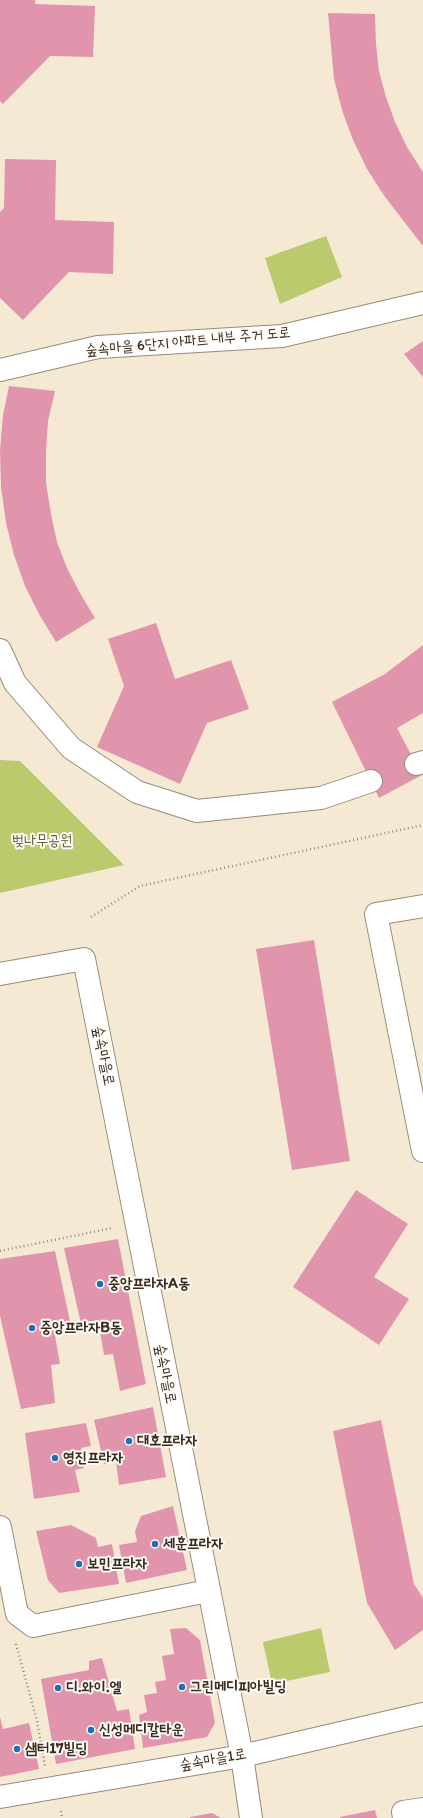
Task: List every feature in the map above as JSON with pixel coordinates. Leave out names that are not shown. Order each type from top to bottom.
[{"type":"street","name":"숲속마을 6단지 아파트 내부 주거 도로","points":[[0,370],[98,347],[282,336],[423,303]]},
{"type":"street","points":[[0,650],[15,683],[72,748],[137,792],[197,811],[320,798],[371,781]]},
{"type":"street","points":[[423,906],[376,914],[423,1151]]},
{"type":"street","name":"숲속마을로","points":[[0,974],[84,959],[208,1591]]},
{"type":"street","points":[[0,1527],[17,1614],[33,1626],[208,1591],[242,1756],[251,1818]]},
{"type":"street","name":"숲속마을1로","points":[[0,1797],[242,1756],[423,1714]]},
{"type":"street","points":[[404,1818],[403,1812],[423,1809]]},
{"type":"path","points":[[91,917],[140,886],[423,825]]},
{"type":"path","points":[[0,1250],[113,1228]]},
{"type":"path","points":[[16,1644],[37,1720],[46,1773]]},
{"type":"path","points":[[61,1809],[62,1818]]},
{"type":"green space","points":[[326,236],[342,277],[280,304],[265,258]]},
{"type":"green space","name":"벚나무공원","points":[[0,760],[20,761],[124,865],[0,893]]},
{"type":"green space","points":[[321,1628],[330,1672],[272,1684],[263,1642]]},
{"type":"building","points":[[0,0],[35,0],[35,4],[95,6],[93,57],[50,56],[3,104],[0,101]]},
{"type":"building","points":[[328,13],[375,14],[379,71],[386,97],[395,122],[407,147],[423,172],[423,246],[385,197],[367,169],[353,140],[342,110],[334,79]]},
{"type":"building","points":[[5,159],[56,160],[55,220],[114,222],[113,274],[69,272],[23,320],[0,298],[0,212],[4,208]]},
{"type":"building","points":[[423,341],[423,377],[404,354]]},
{"type":"building","points":[[9,386],[55,391],[48,421],[46,452],[46,483],[51,514],[57,542],[67,568],[95,618],[56,642],[40,616],[25,586],[14,555],[6,523],[1,487],[0,450],[3,415]]},
{"type":"building","points":[[156,623],[175,679],[231,660],[249,709],[207,723],[180,784],[97,747],[124,686],[108,639]]},
{"type":"building","points":[[423,645],[423,713],[397,728],[422,775],[379,798],[332,702],[385,674]]},
{"type":"building","points":[[314,940],[350,1161],[292,1170],[256,949]]},
{"type":"building","points":[[356,1190],[408,1224],[374,1277],[409,1299],[379,1345],[293,1287]]},
{"type":"building","name":"중앙프라자A동","points":[[118,1239],[146,1384],[120,1391],[113,1354],[104,1355],[98,1320],[81,1324],[64,1248]]},
{"type":"building","name":"중앙프라자B동","points":[[55,1251],[71,1326],[54,1330],[60,1364],[51,1365],[55,1403],[21,1409],[0,1316],[0,1259]]},
{"type":"building","name":"대호프라자","points":[[153,1407],[166,1477],[119,1485],[116,1462],[104,1464],[94,1420]]},
{"type":"building","points":[[381,1420],[414,1584],[423,1598],[423,1630],[395,1650],[367,1603],[333,1431]]},
{"type":"building","name":"영진프라자","points":[[86,1423],[91,1446],[81,1448],[84,1468],[75,1470],[80,1492],[34,1499],[25,1433]]},
{"type":"building","name":"세훈프라자","points":[[173,1506],[187,1570],[126,1583],[119,1545],[137,1542],[135,1531],[141,1516]]},
{"type":"building","name":"보민프라자","points":[[71,1525],[96,1538],[98,1547],[112,1544],[119,1584],[59,1593],[48,1580],[36,1531]]},
{"type":"building","name":"그린메디피아빌딩","points":[[186,1628],[200,1640],[215,1723],[207,1737],[143,1748],[139,1715],[147,1712],[144,1695],[157,1693],[155,1682],[166,1680],[162,1656],[174,1654],[170,1629]]},
{"type":"building","name":"신성메디칼타운","points":[[102,1658],[117,1711],[129,1709],[135,1749],[56,1764],[41,1679],[89,1670],[89,1661]]},
{"type":"building","name":"샘터17빌딩","points":[[0,1717],[3,1729],[29,1723],[39,1769],[0,1777]]},
{"type":"building","points":[[375,1810],[377,1818],[340,1818],[340,1817]]},
{"type":"building","points":[[212,1813],[221,1818],[190,1818],[190,1817]]},
{"type":"place","name":"중앙프라자A동","points":[[100,1284]]},
{"type":"place","name":"중앙프라자B동","points":[[32,1328]]},
{"type":"place","name":"대호프라자","points":[[129,1441]]},
{"type":"place","name":"영진프라자","points":[[55,1458]]},
{"type":"place","name":"세훈프라자","points":[[155,1544]]},
{"type":"place","name":"보민프라자","points":[[79,1564]]},
{"type":"place","name":"그린메디피아빌딩","points":[[182,1687]]},
{"type":"place","name":"디.와이.엘","points":[[58,1688]]},
{"type":"place","name":"신성메디칼타운","points":[[91,1730]]},
{"type":"place","name":"샘터17빌딩","points":[[17,1749]]}]
